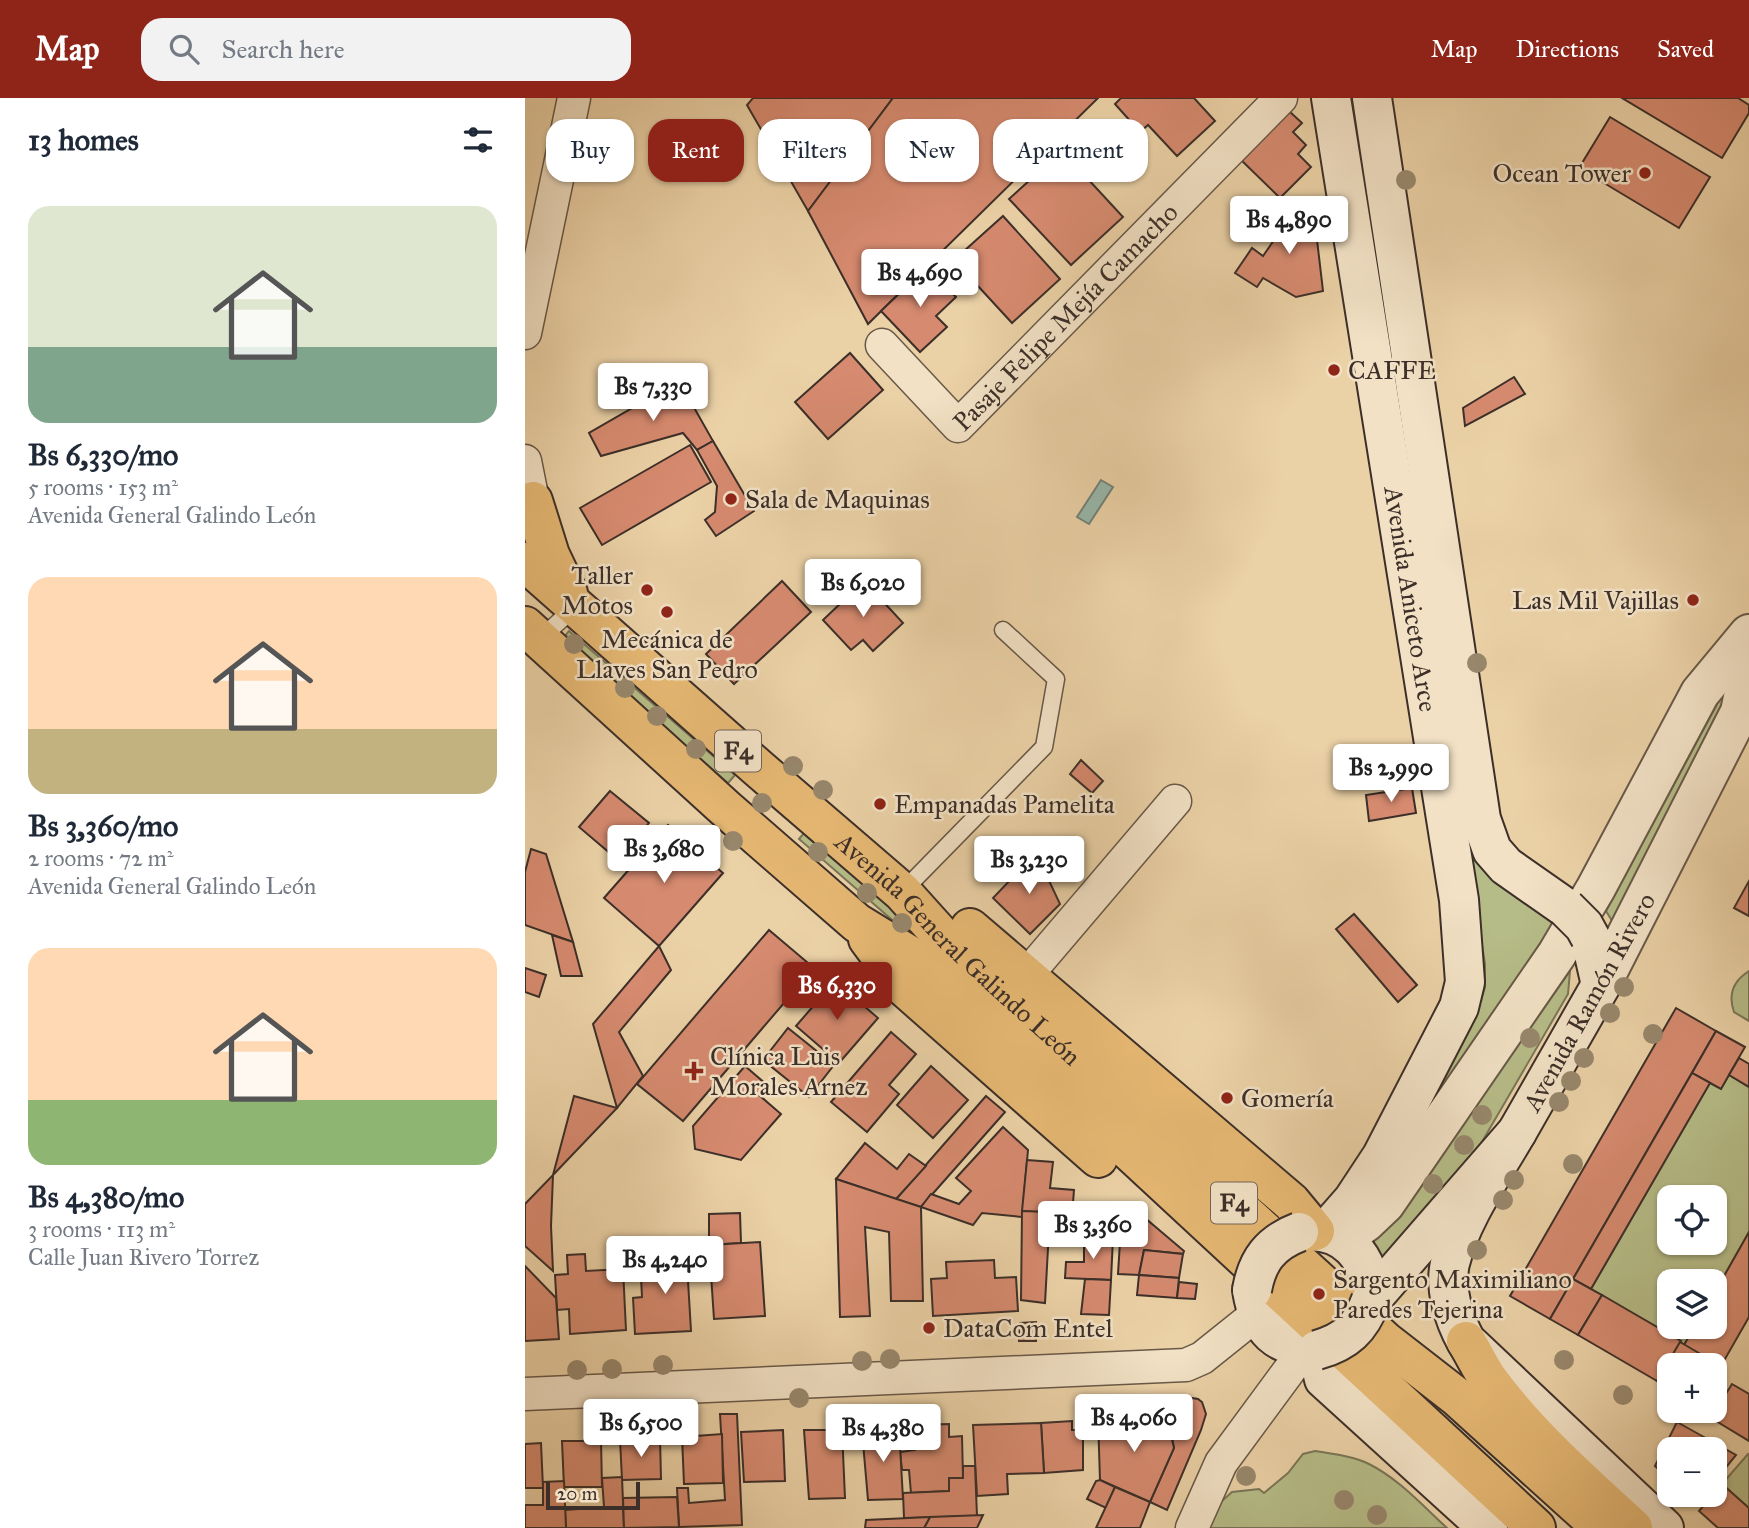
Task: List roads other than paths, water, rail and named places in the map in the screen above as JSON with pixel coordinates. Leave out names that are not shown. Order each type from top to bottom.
[{"type":"highway","points":[[529,507],[575,607]]},
{"type":"highway","name":"Avenida General Galindo León","points":[[525,562],[902,892],[947,942],[1385,1341]]},
{"type":"highway","name":"Avenida General Galindo León","points":[[530,635],[857,923],[922,963],[1536,1528]]},
{"type":"highway","points":[[725,808],[758,768]]},
{"type":"highway","points":[[773,850],[806,810]]},
{"type":"highway","points":[[902,892],[960,920],[1291,1202],[1320,1234]]},
{"type":"highway","points":[[857,923],[903,986],[1206,1253],[1255,1304]]},
{"type":"highway","points":[[1385,1341],[1442,1407],[1572,1528]]},
{"type":"highway","name":"F4","points":[[1385,1341],[1457,1397],[1602,1528]]},
{"type":"highway","points":[[1467,1341],[1487,1378],[1511,1407],[1565,1465],[1633,1528]]},
{"type":"main road","name":"Avenida Aniceto Arce","points":[[1320,1234],[1353,1200],[1382,1156],[1459,1007],[1465,982],[1459,900],[1331,98]]},
{"type":"main road","name":"Avenida Aniceto Arce","points":[[1372,98],[1481,818],[1492,850],[1506,866],[1578,923],[1599,969],[1601,985]]},
{"type":"main road","name":"Avenida Ramón Rivero","points":[[1320,1234],[1385,1204],[1557,954],[1597,888],[1700,693],[1749,634]]},
{"type":"main road","name":"Avenida Ramón Rivero","points":[[1371,1300],[1517,1132],[1601,985],[1740,712],[1749,669]]},
{"type":"main road","points":[[1517,1132],[1464,1226],[1450,1265],[1456,1322],[1467,1341],[1664,1528]]},
{"type":"main road","points":[[1320,1234],[1360,1255],[1371,1284],[1371,1300],[1366,1315],[1346,1339],[1311,1349],[1282,1341],[1263,1325],[1255,1304],[1261,1260],[1283,1238],[1320,1234]]},
{"type":"main road","points":[[1311,1349],[1324,1379],[1488,1528]]},
{"type":"street","points":[[525,333],[574,98]]},
{"type":"street","name":"Pasaje Felipe Mejía Camacho","points":[[882,345],[958,426],[1281,98]]},
{"type":"street","points":[[525,461],[529,507]]},
{"type":"street","points":[[1026,976],[1175,801]]},
{"type":"street","points":[[525,1394],[1187,1365],[1202,1357],[1255,1304]]},
{"type":"street","points":[[1192,1528],[1221,1463],[1311,1349]]},
{"type":"lane","points":[[530,635],[575,607]]},
{"type":"lane","points":[[902,892],[1044,747],[1056,679],[1003,630]]},
{"type":"place","name":"Ocean Tower","points":[[1645,173]]},
{"type":"place","name":"CAFFE","points":[[1334,370]]},
{"type":"place","name":"Sala de Maquinas","points":[[731,499]]},
{"type":"place","name":"Taller Motos","points":[[647,590]]},
{"type":"place","name":"Las Mil Vajillas","points":[[1693,600]]},
{"type":"place","name":"Mecánica de Llaves San Pedro","points":[[667,612]]},
{"type":"place","name":"Empanadas Pamelita","points":[[880,804]]},
{"type":"place","name":"Clínica Luis Morales Arnez","points":[[694,1071]]},
{"type":"place","name":"Gomería","points":[[1227,1098]]},
{"type":"place","name":"Sargento Maximiliano Paredes Tejerina","points":[[1319,1294]]},
{"type":"place","name":"DataCom Entel","points":[[929,1328]]}]
